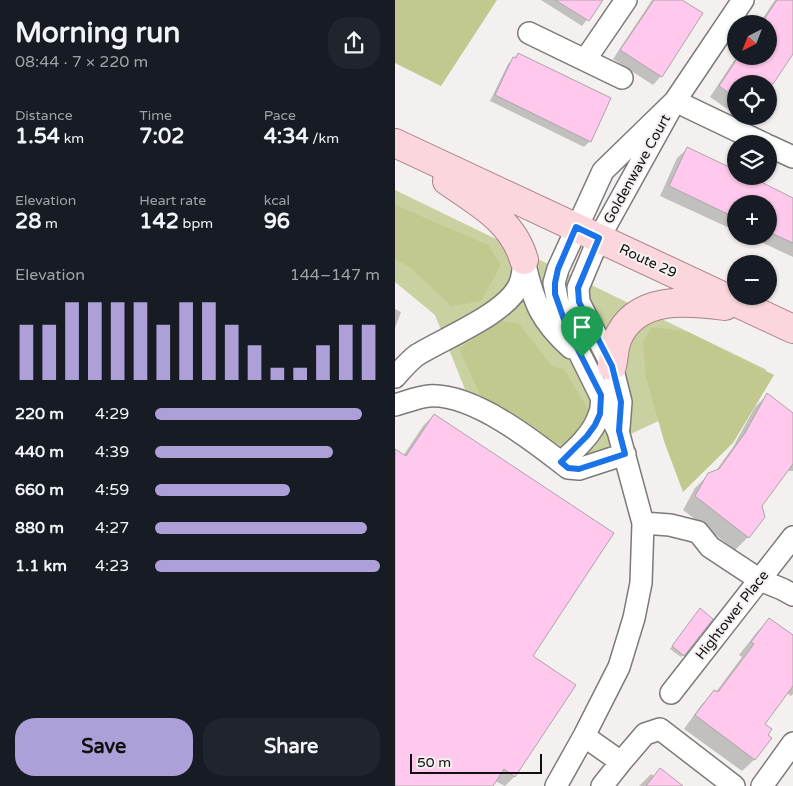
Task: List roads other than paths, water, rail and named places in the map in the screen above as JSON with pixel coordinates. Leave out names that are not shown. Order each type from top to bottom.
[{"type":"main road","name":"Route 29","points":[[395,144],[793,328]]},
{"type":"main road","points":[[395,144],[483,206],[505,224],[516,239],[524,260]]},
{"type":"main road","points":[[612,366],[617,341],[624,327],[634,316],[648,308],[664,303],[695,302],[751,309]]},
{"type":"street","points":[[585,60],[626,0]]},
{"type":"street","name":"Goldenwave Court","points":[[587,232],[675,101],[736,3]]},
{"type":"street","points":[[529,33],[622,78]]},
{"type":"street","points":[[675,101],[746,135]]},
{"type":"street","name":"Goldenwave Court","points":[[587,232],[603,171],[675,101]]},
{"type":"street","points":[[777,150],[793,158]]},
{"type":"street","points":[[556,786],[619,667],[634,618],[641,583],[643,523],[621,442],[601,395],[567,328],[559,308],[555,288],[558,269],[587,232]]},
{"type":"street","points":[[587,232],[578,288],[579,302],[612,366],[621,402],[621,442]]},
{"type":"street","points":[[524,260],[531,288],[540,312],[557,336],[582,357]]},
{"type":"street","points":[[395,377],[415,356],[491,314],[513,296],[520,284],[524,260]]},
{"type":"street","points":[[566,458],[595,425],[600,414],[601,395]]},
{"type":"street","points":[[395,405],[429,396],[456,399],[471,404],[566,458],[568,468],[579,469],[621,442]]},
{"type":"street","points":[[643,523],[671,525],[698,532],[710,547],[760,580],[782,588],[793,595]]},
{"type":"street","name":"Hightower Place","points":[[671,693],[793,538]]},
{"type":"street","points":[[602,786],[645,734],[660,729],[734,786]]},
{"type":"street","points":[[584,736],[621,762]]},
{"type":"street","points":[[762,786],[793,743]]}]
